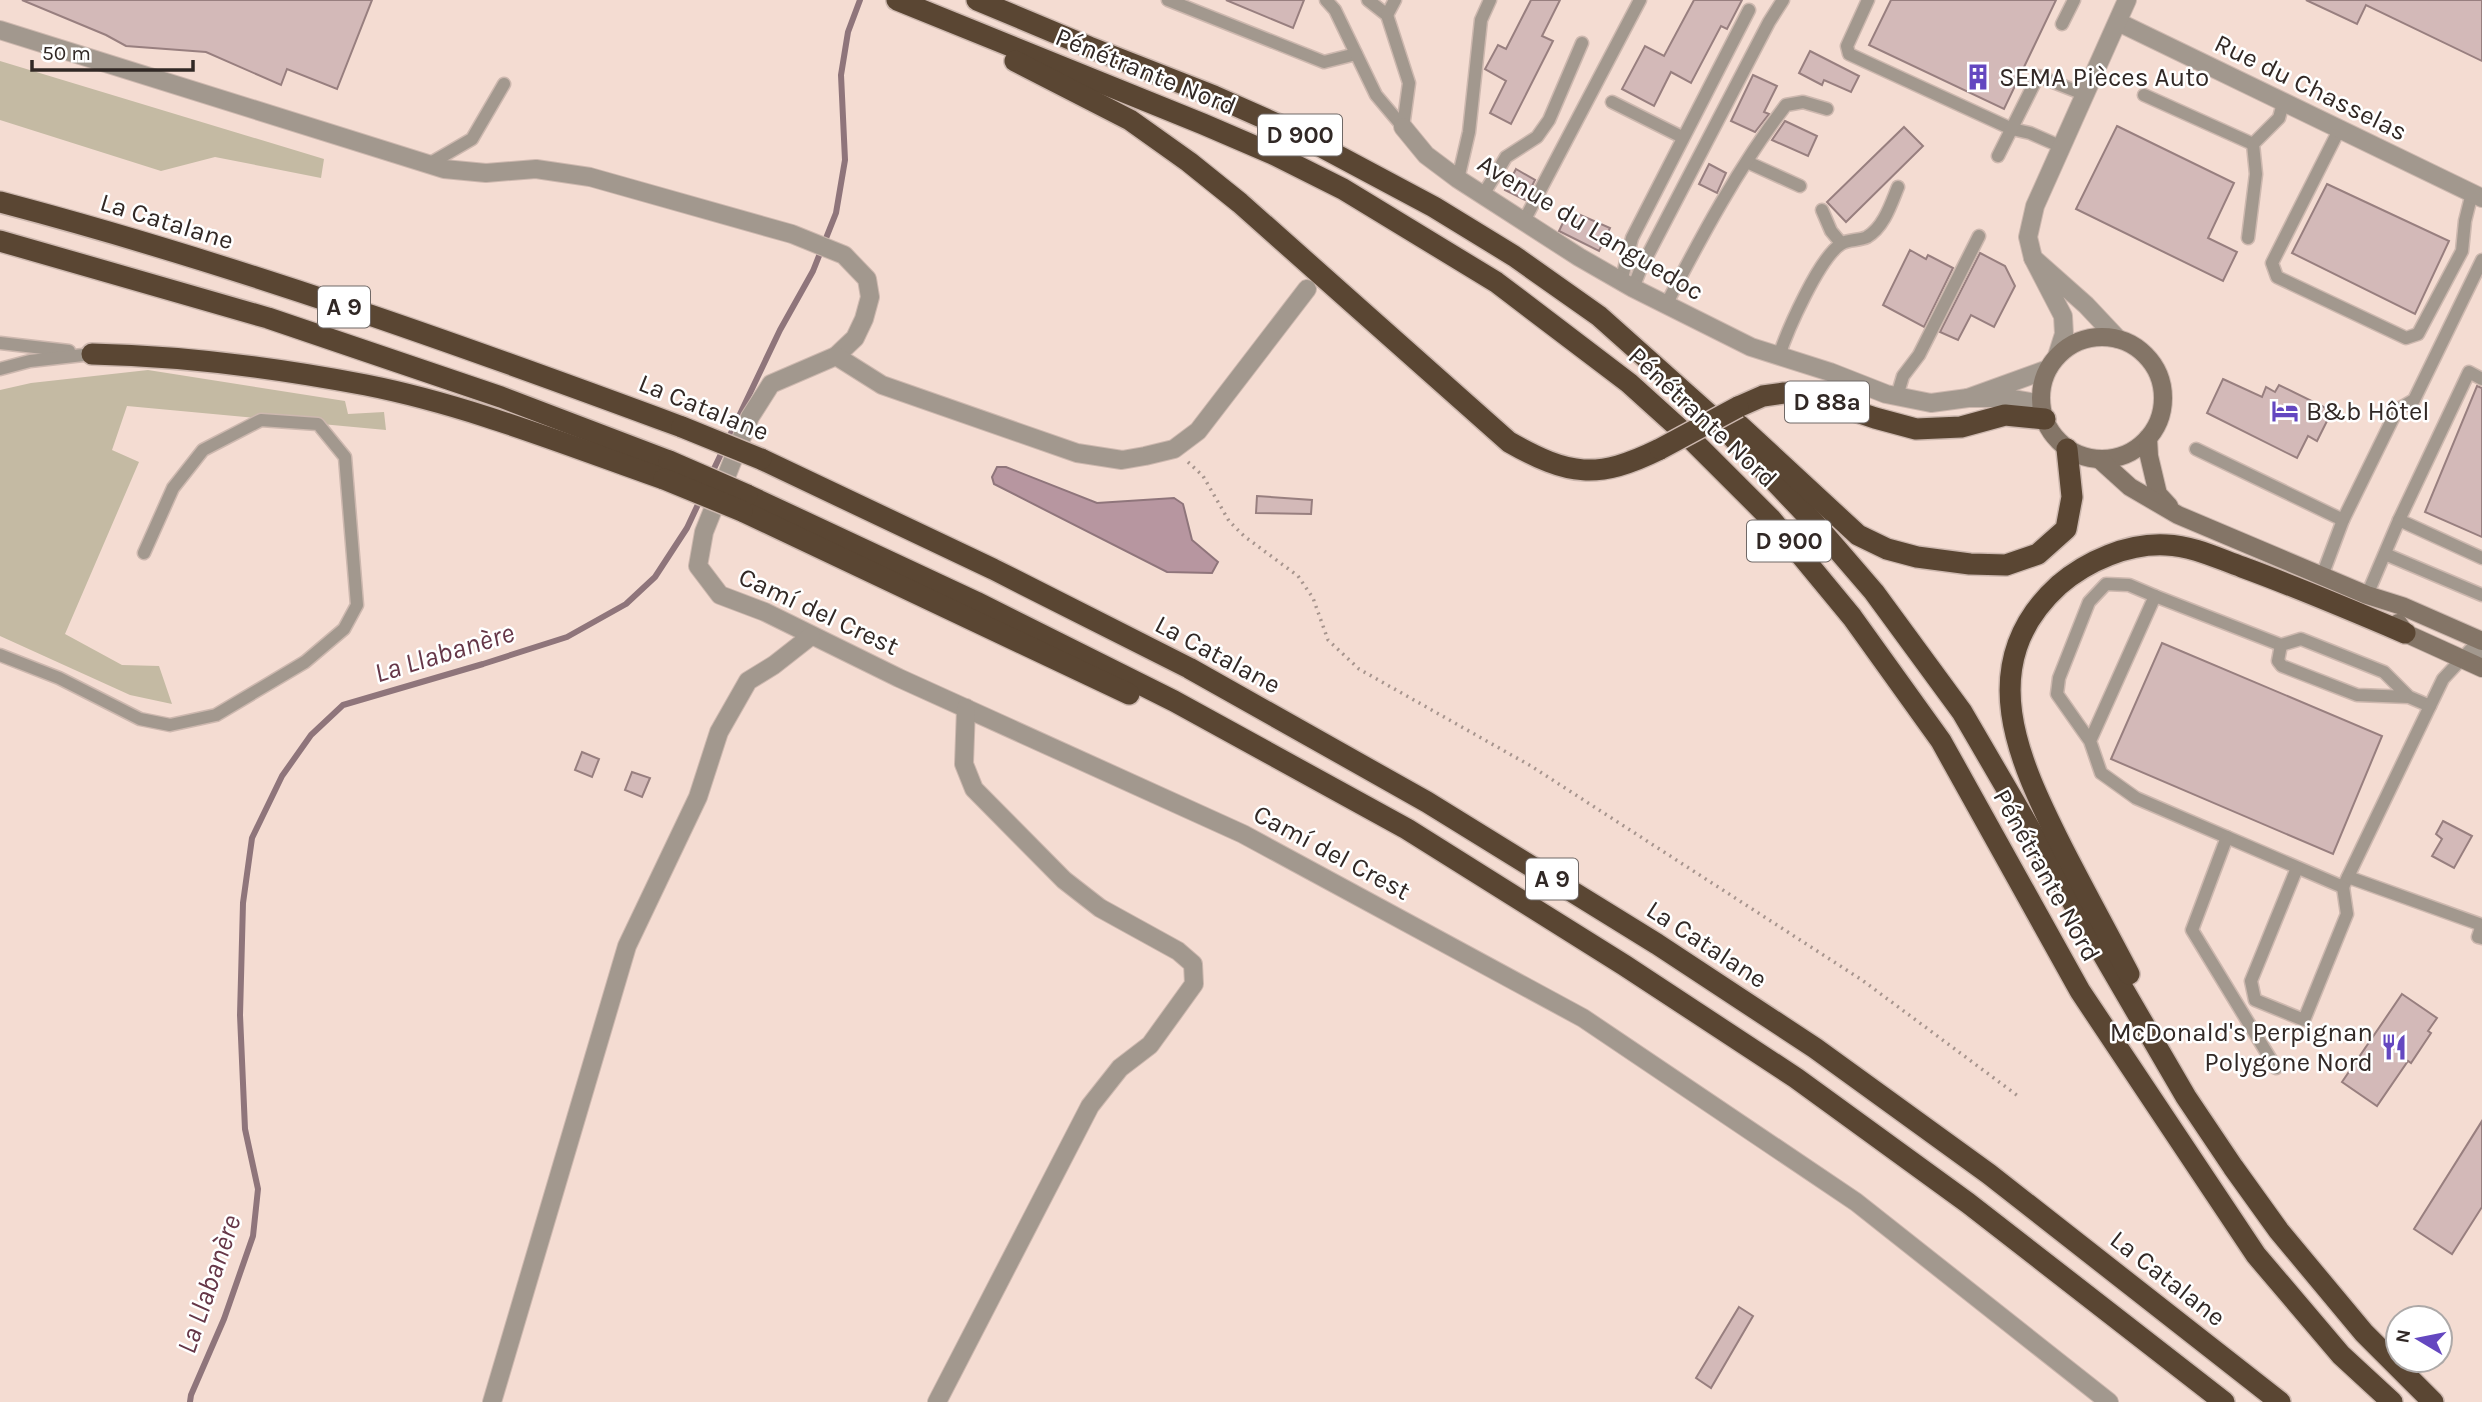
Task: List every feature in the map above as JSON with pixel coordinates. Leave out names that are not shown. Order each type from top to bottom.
[{"type":"highway","name":"D 88a","points":[[896,0],[1130,120],[1240,203],[1509,442],[1535,457],[1562,467],[1603,471],[1629,464],[1738,407],[1763,396],[1784,393],[1810,396],[1916,429],[1961,427],[2005,415],[2043,412]]},
{"type":"highway","name":"Pénétrante Nord","points":[[896,0],[1203,124],[1273,154],[1343,189],[1496,282],[1629,383],[1692,439],[1771,519],[1852,617],[1941,741],[2080,991],[2256,1255],[2341,1355],[2392,1402]]},
{"type":"highway","name":"Pénétrante Nord","points":[[977,0],[1286,128],[1434,207],[1514,256],[1599,316],[1720,424],[1818,527],[1874,592],[1962,712],[2179,1085],[2233,1167],[2279,1231],[2364,1333],[2433,1402]]},
{"type":"highway","name":"La Catalane","points":[[0,202],[97,228],[310,296],[498,359],[682,426],[761,459],[993,569],[1189,668],[1427,802],[1646,937],[1815,1048],[1989,1174],[2280,1402]]},
{"type":"highway","name":"A 9","points":[[0,241],[268,318],[501,397],[976,601],[1174,701],[1407,830],[1624,965],[1796,1078],[1968,1203],[2224,1402]]},
{"type":"highway","points":[[1599,316],[1736,423],[1858,535],[1887,549],[1916,557],[1970,564],[2006,565],[2038,554],[2066,529],[2072,497],[2067,449]]},
{"type":"highway","points":[[92,354],[129,355],[257,368],[367,385],[667,470]]},
{"type":"highway","points":[[2233,1167],[2034,791],[2019,750],[2010,713],[2010,675],[2017,649],[2028,622],[2052,592],[2073,573],[2097,560],[2131,548],[2164,545],[2193,549],[2268,576],[2405,633]]},
{"type":"main road","points":[[2085,339],[2118,339],[2136,347],[2151,361],[2160,380],[2163,400],[2159,420],[2148,438],[2134,450],[2117,457],[2099,459],[2082,456],[2067,449],[2054,436],[2043,412],[2042,386],[2053,362],[2071,346],[2085,339]]},
{"type":"main road","points":[[2148,438],[2149,456],[2158,494],[2178,515]]},
{"type":"main road","points":[[2099,459],[2130,487],[2178,515],[2482,641]]},
{"type":"main road","points":[[2367,595],[2390,613],[2405,633],[2482,668]]},
{"type":"street","points":[[2053,362],[2064,334],[2063,316],[2033,258],[2028,237],[2035,206],[2127,0]]},
{"type":"street","name":"Rue du Chasselas","points":[[2118,22],[2477,195]]},
{"type":"street","points":[[0,30],[444,169],[486,173],[536,169],[590,177],[792,234],[844,255],[867,279],[870,298],[864,319],[855,338],[836,356],[882,385],[1077,453],[1122,460],[1174,449],[1198,431],[1307,289]]},
{"type":"street","name":"Avenue du Languedoc","points":[[1403,127],[1426,155],[1524,221],[1627,285],[1751,347],[1897,396],[1931,403],[1968,398],[2008,398],[2043,412]]},
{"type":"street","points":[[2033,258],[2086,305],[2118,339]]},
{"type":"street","name":"Camí del Crest","points":[[836,356],[771,384],[750,417],[704,532],[698,566],[720,595],[765,612],[966,708],[1243,834],[1583,1018],[1856,1202],[2109,1402]]},
{"type":"street","name":"Avenue du Languedoc","points":[[1968,398],[2053,362]]},
{"type":"street","points":[[492,1402],[626,946],[698,797],[719,732],[748,681],[811,636]]},
{"type":"street","points":[[937,1402],[1090,1106],[1120,1068],[1150,1045],[1194,984],[1193,964],[1178,951],[1100,908],[1064,880],[974,789],[964,764],[966,708]]},
{"type":"lane","points":[[1168,0],[1324,62],[1356,54]]},
{"type":"lane","points":[[1326,0],[1335,10],[1376,95],[1403,127]]},
{"type":"lane","points":[[1368,0],[1387,15],[1409,83],[1403,127]]},
{"type":"lane","points":[[1387,15],[1395,0]]},
{"type":"lane","points":[[1458,179],[1469,132],[1481,20],[1490,0]]},
{"type":"lane","points":[[1524,221],[1640,0]]},
{"type":"lane","points":[[1627,285],[1783,0]]},
{"type":"lane","points":[[1868,0],[1847,46],[1849,54],[2011,129],[2030,133],[2062,147]]},
{"type":"lane","points":[[2062,24],[2074,0]]},
{"type":"lane","points":[[1627,285],[1632,238],[1749,10]]},
{"type":"lane","points":[[1483,195],[1506,157],[1537,137],[1549,120],[1582,43]]},
{"type":"lane","points":[[1998,156],[2038,76],[2086,95]]},
{"type":"lane","points":[[429,164],[472,139],[504,84]]},
{"type":"lane","points":[[2144,95],[2253,145]]},
{"type":"lane","points":[[1612,102],[1682,137]]},
{"type":"lane","points":[[1666,306],[1747,162],[1786,105],[1803,102],[1827,109]]},
{"type":"lane","points":[[2248,238],[2256,174],[2253,145],[2279,118],[2283,103]]},
{"type":"lane","points":[[2339,130],[2272,264],[2277,277],[2323,299],[2406,338],[2418,334],[2462,251],[2465,221],[2477,195]]},
{"type":"lane","points":[[1747,162],[1800,186]]},
{"type":"lane","points":[[1779,356],[1787,329],[1826,260],[1841,243],[1867,237],[1882,223],[1898,187]]},
{"type":"lane","points":[[1822,210],[1830,231],[1841,243]]},
{"type":"lane","points":[[1897,396],[1903,376],[1919,355],[1979,236]]},
{"type":"lane","points":[[2322,576],[2343,520],[2398,410],[2414,400],[2482,260]]},
{"type":"lane","points":[[0,343],[92,354]]},
{"type":"lane","points":[[0,369],[30,361],[92,354]]},
{"type":"lane","points":[[2367,595],[2469,372],[2482,379]]},
{"type":"lane","points":[[0,655],[59,678],[139,719],[170,725],[216,715],[305,662],[344,629],[357,605],[345,457],[318,424],[261,420],[203,450],[173,488],[144,553]]},
{"type":"lane","points":[[2196,449],[2343,520]]},
{"type":"lane","points":[[2399,520],[2482,558]]},
{"type":"lane","points":[[2385,554],[2482,595]]},
{"type":"lane","points":[[2430,706],[2409,696],[2384,672],[2301,639],[2281,645],[2129,585],[2106,584],[2089,602],[2059,678],[2057,694],[2090,741],[2101,774],[2136,798],[2297,868],[2482,925],[2478,937],[2482,938]]},
{"type":"lane","points":[[2090,741],[2155,596]]},
{"type":"lane","points":[[2281,645],[2278,660],[2282,666],[2357,695],[2409,696]]},
{"type":"lane","points":[[2297,868],[2252,981],[2255,1000],[2304,1020],[2347,914],[2346,882],[2443,679],[2471,649],[2482,652]]},
{"type":"lane","points":[[2227,837],[2192,930],[2276,1068]]},
{"type":"path","points":[[1203,476],[1229,521],[1244,536],[1298,576],[1313,598],[1328,640],[1359,669],[1531,766],[1862,980],[2018,1096]]},
{"type":"shaded area","points":[[0,61],[324,159],[321,178],[215,157],[161,171],[0,120]]},
{"type":"shaded area","points":[[148,370],[345,401],[348,414],[384,412],[386,430],[127,406],[112,450],[139,462],[65,634],[122,665],[159,666],[172,704],[130,695],[0,636],[0,390],[31,383]]},
{"type":"shaded area","points":[[997,467],[1006,467],[1097,503],[1174,498],[1183,504],[1192,540],[1218,562],[1212,573],[1167,572],[994,484],[992,477]]},
{"type":"building","points":[[22,0],[372,0],[337,89],[287,69],[281,85],[206,52],[126,46]]},
{"type":"building","points":[[1226,0],[1304,0],[1293,28]]},
{"type":"building","points":[[1531,0],[1560,0],[1542,36],[1553,41],[1511,124],[1490,113],[1506,81],[1485,69],[1498,45],[1506,49]]},
{"type":"building","points":[[1694,0],[1742,0],[1727,29],[1721,26],[1691,83],[1671,72],[1654,106],[1622,89],[1645,46],[1664,56]]},
{"type":"building","name":"SEMA Pièces Auto","points":[[1891,0],[2056,0],[2004,109],[1869,45]]},
{"type":"building","points":[[2306,0],[2482,0],[2482,61],[2366,5],[2357,24]]},
{"type":"building","points":[[1810,51],[1859,76],[1851,92],[1824,80],[1822,85],[1799,73]]},
{"type":"building","points":[[1753,75],[1777,86],[1764,112],[1769,114],[1755,132],[1731,121]]},
{"type":"building","points":[[1785,121],[1817,136],[1808,156],[1772,140]]},
{"type":"building","points":[[2117,126],[2234,183],[2208,238],[2237,252],[2223,281],[2076,209]]},
{"type":"building","points":[[1904,127],[1923,146],[1846,222],[1827,202]]},
{"type":"building","points":[[1709,164],[1726,173],[1717,193],[1699,184]]},
{"type":"building","points":[[1516,169],[1535,180],[1525,200],[1505,190]]},
{"type":"building","points":[[2327,184],[2449,241],[2415,314],[2292,253]]},
{"type":"building","points":[[1569,210],[1610,228],[1599,251],[1559,231]]},
{"type":"building","points":[[1910,250],[1926,259],[1928,255],[1953,268],[1924,327],[1883,305]]},
{"type":"building","points":[[1980,253],[2005,266],[2015,286],[1994,327],[1971,315],[1958,340],[1940,332]]},
{"type":"building","points":[[2223,379],[2262,397],[2266,387],[2275,392],[2279,385],[2332,411],[2317,441],[2308,436],[2297,458],[2207,413]]},
{"type":"building","points":[[2477,386],[2482,388],[2482,537],[2425,512]]},
{"type":"building","points":[[1257,496],[1312,500],[1311,514],[1256,513]]},
{"type":"building","points":[[2162,643],[2382,736],[2333,854],[2111,759]]},
{"type":"building","points":[[582,752],[599,759],[592,777],[575,770]]},
{"type":"building","points":[[632,772],[650,778],[642,797],[625,790]]},
{"type":"building","points":[[2443,821],[2472,836],[2454,868],[2432,856],[2442,839],[2436,834]]},
{"type":"building","name":"McDonald's Perpignan Polygone Nord","points":[[2402,994],[2437,1018],[2428,1031],[2431,1033],[2411,1063],[2408,1061],[2377,1106],[2342,1082]]},
{"type":"building","points":[[2482,1121],[2482,1207],[2452,1254],[2414,1229]]},
{"type":"building","points":[[1739,1307],[1753,1316],[1711,1388],[1696,1378]]},
{"type":"waterway","name":"La Llabanère","points":[[711,475],[780,330],[813,271],[836,213],[845,160],[841,75],[848,32],[860,0]]},
{"type":"waterway","name":"La Llabanère","points":[[190,1402],[224,1319],[253,1236],[258,1189],[245,1129],[240,1015],[243,903],[252,838],[282,776],[311,735],[343,705],[567,637],[626,604],[655,577],[687,528],[701,498]]},
{"type":"place","name":"SEMA Pièces Auto","points":[[1978,77]]},
{"type":"place","name":"B&b Hôtel","points":[[2285,411]]},
{"type":"place","name":"McDonald's Perpignan Polygone Nord","points":[[2394,1047]]}]
